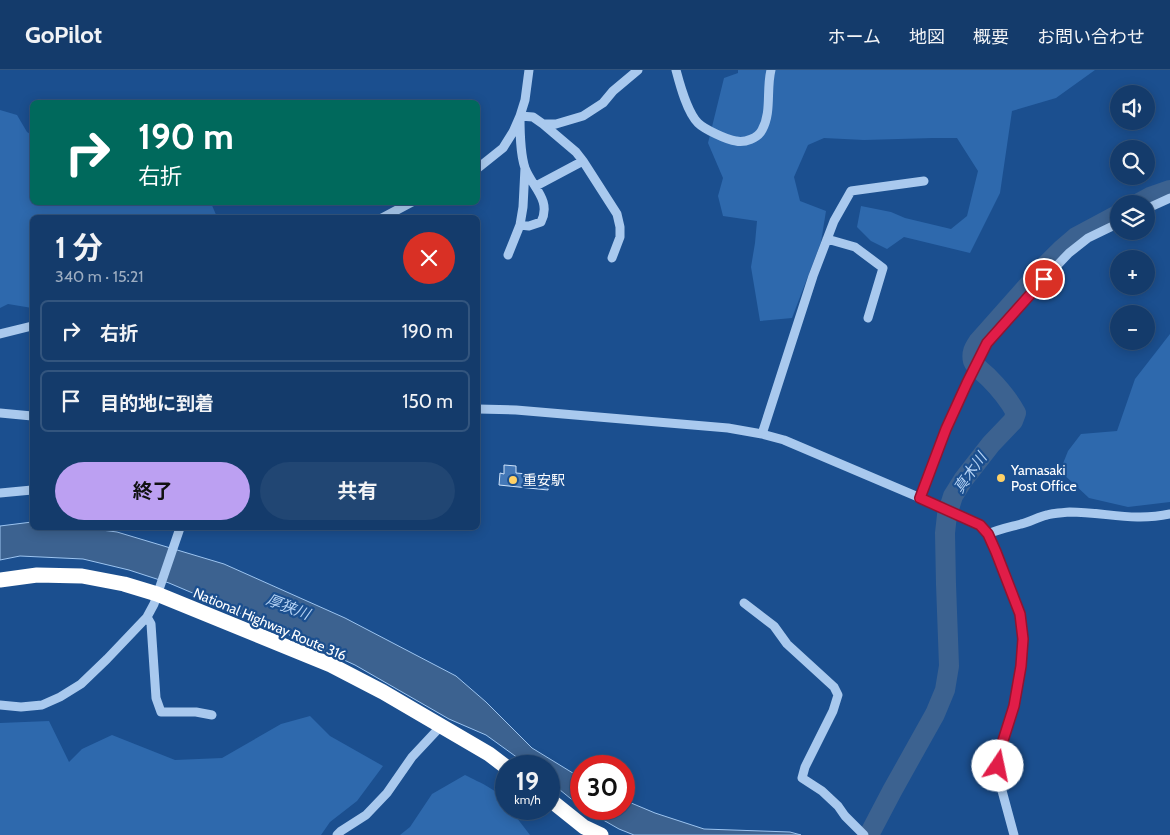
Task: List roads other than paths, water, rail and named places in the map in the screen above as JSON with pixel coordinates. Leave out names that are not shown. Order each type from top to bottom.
[{"type":"highway","name":"National Highway Route 316","points":[[0,580],[37,575],[82,576],[158,591],[331,665],[383,692],[495,758]]},
{"type":"highway","points":[[560,808],[584,827],[601,835]]},
{"type":"street","points":[[480,166],[503,148],[513,132],[525,100],[528,70]]},
{"type":"street","points":[[543,124],[556,124],[583,116],[603,103],[613,91],[638,70]]},
{"type":"street","points":[[676,70],[690,110],[698,122],[711,132],[736,142],[752,139],[761,132],[768,117],[770,70]]},
{"type":"street","points":[[525,100],[533,117],[576,152],[617,214],[620,237],[612,258]]},
{"type":"street","points":[[520,116],[533,117]]},
{"type":"street","points":[[508,255],[520,225],[523,208],[525,168],[521,148],[520,116]]},
{"type":"street","points":[[536,186],[583,161]]},
{"type":"street","points":[[520,225],[529,226],[541,222],[544,215],[544,205],[536,186],[525,168]]},
{"type":"street","points":[[762,434],[813,276],[834,221],[851,191],[924,181]]},
{"type":"street","points":[[1155,205],[1170,198]]},
{"type":"street","points":[[388,215],[406,205]]},
{"type":"street","points":[[920,498],[950,422],[987,343],[1069,253],[1088,238],[1110,227]]},
{"type":"street","points":[[827,239],[855,247],[883,268],[868,318]]},
{"type":"street","points":[[0,334],[30,326]]},
{"type":"street","points":[[480,409],[618,418],[728,428],[762,434],[784,440],[980,525],[988,534],[1020,614],[1023,639],[1021,666],[1014,706],[1001,747],[998,766],[1001,787],[1014,835]]},
{"type":"street","points":[[0,413],[30,416]]},
{"type":"street","points":[[0,493],[30,490]]},
{"type":"street","points":[[988,534],[1000,528],[1022,524],[1048,514],[1069,512],[1093,513],[1133,518],[1157,517],[1170,514]]},
{"type":"street","points":[[0,705],[21,707],[42,705],[81,684],[107,659],[147,617],[154,604],[179,532]]},
{"type":"street","points":[[744,603],[774,626],[787,644],[834,687],[838,695],[833,711],[805,766],[802,778],[822,791],[864,835]]},
{"type":"street","points":[[147,617],[151,624],[156,698],[162,712],[212,714]]},
{"type":"street","points":[[337,835],[366,815],[387,793],[412,757],[441,726]]},
{"type":"water","name":"厚狭川","points":[[30,522],[30,530],[102,530],[117,532],[224,564],[345,618],[456,676],[486,702],[532,748],[543,755],[514,755],[486,735],[449,719],[355,665],[169,583],[129,570],[83,559],[20,556],[0,560],[0,526]]},
{"type":"water","points":[[560,765],[570,771],[570,798],[560,790]]},
{"type":"water","points":[[635,805],[704,829],[790,832],[801,835],[634,835],[603,820],[635,820]]},
{"type":"waterway","name":"真木川","points":[[1155,195],[1170,190]]},
{"type":"waterway","name":"真木川","points":[[869,835],[935,714],[945,690],[949,666],[945,533],[947,515],[953,496],[991,444],[1013,421],[1016,413],[1000,390],[974,363],[972,356],[974,349],[978,342],[1062,249],[1076,237],[1110,219]]},
{"type":"place","name":"Yamasaki Post Office","points":[[1001,478]]},
{"type":"place","name":"重安駅","points":[[513,480]]}]
